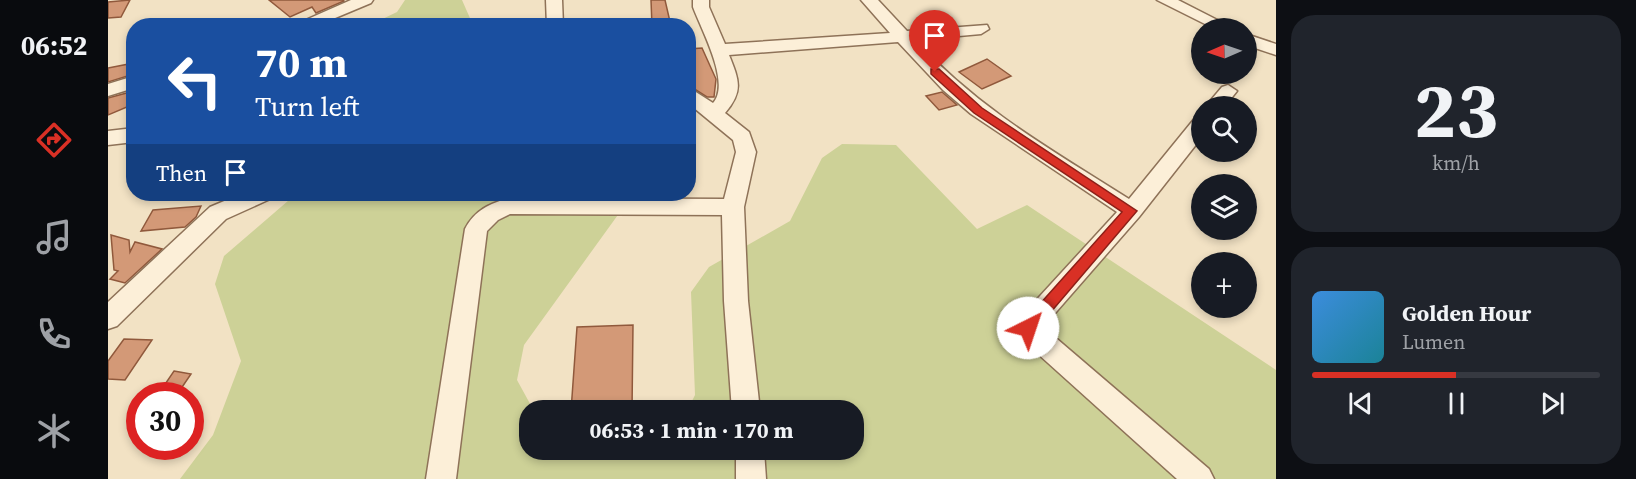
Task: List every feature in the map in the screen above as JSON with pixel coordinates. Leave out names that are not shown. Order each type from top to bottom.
[{"type":"street","points":[[320,18],[365,0]]},
{"type":"street","points":[[554,0],[555,18]]},
{"type":"street","points":[[701,0],[701,7],[729,77],[728,98],[714,114]]},
{"type":"street","points":[[869,0],[935,72],[978,110],[1131,211]]},
{"type":"street","points":[[1165,0],[1204,18]]},
{"type":"street","points":[[719,50],[837,44],[981,29]]},
{"type":"street","points":[[1257,43],[1276,50]]},
{"type":"street","points":[[108,90],[126,84]]},
{"type":"street","points":[[1224,96],[1228,91]]},
{"type":"street","points":[[696,99],[742,136],[746,152],[733,207],[736,301],[745,400]]},
{"type":"street","points":[[108,138],[126,136]]},
{"type":"street","points":[[1191,137],[1131,211],[1028,328],[1199,479]]},
{"type":"street","points":[[108,318],[218,213],[245,201]]},
{"type":"street","points":[[441,479],[477,229],[483,219],[491,212],[509,206],[733,207]]},
{"type":"street","points":[[750,460],[751,479]]},
{"type":"green space","points":[[405,0],[462,0],[470,18],[385,18],[397,12]]},
{"type":"green space","points":[[842,144],[896,145],[977,229],[1027,205],[1191,314],[1191,318],[1198,318],[1276,370],[1276,479],[180,479],[194,460],[204,460],[204,447],[213,435],[241,361],[215,284],[224,256],[288,201],[628,201],[524,345],[517,380],[528,400],[519,400],[519,460],[864,460],[864,400],[692,400],[695,395],[691,292],[709,267],[790,221],[822,158]]},
{"type":"building","points":[[130,0],[121,17],[108,18],[108,2]]},
{"type":"building","points":[[269,0],[344,1],[316,13],[312,7],[290,17]]},
{"type":"building","points":[[651,0],[665,0],[669,18],[652,18]]},
{"type":"building","points":[[696,48],[702,48],[716,79],[714,97],[707,97],[696,90]]},
{"type":"building","points":[[987,59],[1011,76],[982,89],[959,72]]},
{"type":"building","points":[[126,65],[126,76],[108,82],[108,68]]},
{"type":"building","points":[[942,92],[957,105],[939,110],[926,96]]},
{"type":"building","points":[[126,93],[126,107],[108,115],[108,98]]},
{"type":"building","points":[[201,206],[196,217],[185,227],[141,231],[153,210]]},
{"type":"building","points":[[111,235],[129,240],[130,252],[135,242],[162,249],[125,283],[110,279],[118,271],[114,270]]},
{"type":"building","points":[[633,325],[632,400],[572,400],[577,327]]},
{"type":"building","points":[[124,339],[152,340],[125,380],[108,379],[108,361]]},
{"type":"building","points":[[174,371],[191,374],[186,382],[167,382]]},
{"type":"route","points":[[935,72],[978,110],[1131,211],[1028,328]]}]
